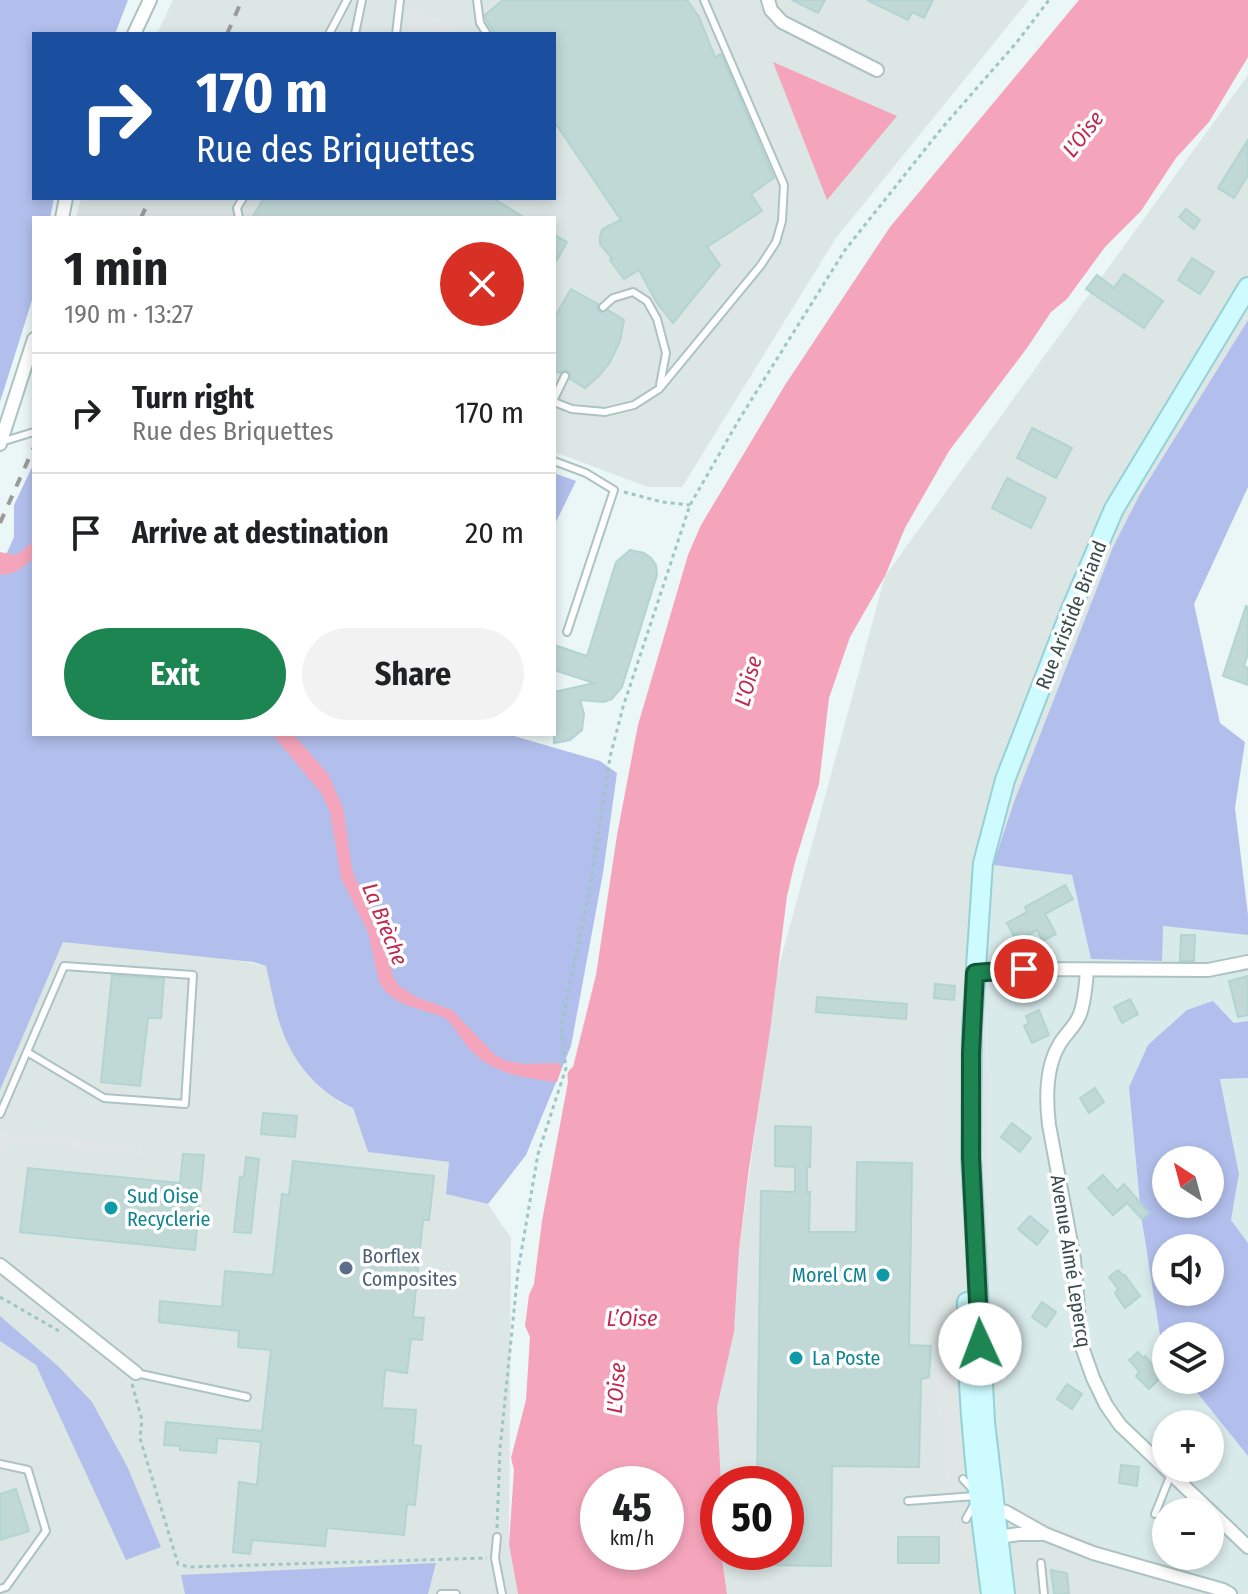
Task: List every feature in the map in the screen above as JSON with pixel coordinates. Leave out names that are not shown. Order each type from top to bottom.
[{"type":"main road","name":"Rue Aristide Briand","points":[[998,1537],[985,1509],[985,1422],[971,1157],[971,1053],[983,863],[1005,780],[1114,509],[1248,287]]},
{"type":"main road","points":[[991,1594],[998,1537]]},
{"type":"main road","points":[[998,1537],[1005,1594]]},
{"type":"street","points":[[135,32],[150,0]]},
{"type":"street","points":[[768,0],[771,10],[782,22],[877,70]]},
{"type":"street","points":[[0,443],[32,345]]},
{"type":"street","points":[[975,973],[1024,969],[1208,970],[1248,962]]},
{"type":"street","name":"Avenue Aimé Lepercq","points":[[1087,970],[1082,1010],[1054,1054],[1047,1094],[1049,1125],[1074,1259],[1079,1333],[1084,1355],[1113,1415],[1152,1456]]},
{"type":"street","points":[[0,1265],[134,1372]]},
{"type":"street","name":"Avenue Aimé Lepercq","points":[[1179,1482],[1248,1547]]},
{"type":"street","points":[[985,1509],[1093,1553],[1230,1594]]},
{"type":"street","points":[[998,1537],[1045,1534]]},
{"type":"lane","points":[[330,32],[347,0]]},
{"type":"lane","points":[[355,32],[362,0]]},
{"type":"lane","points":[[396,32],[400,0]]},
{"type":"lane","points":[[477,0],[480,23],[486,32]]},
{"type":"lane","points":[[556,401],[572,409],[605,412],[634,405],[659,389],[761,265],[776,242],[782,221],[784,185],[704,0]]},
{"type":"lane","points":[[603,307],[613,298],[633,292],[647,301],[657,319],[666,353],[659,389]]},
{"type":"lane","points":[[556,396],[565,376]]},
{"type":"lane","points":[[0,443],[32,433]]},
{"type":"lane","points":[[556,462],[586,473],[614,490],[567,632]]},
{"type":"lane","points":[[0,1114],[64,966],[193,975],[185,1104],[104,1098],[27,1052]]},
{"type":"lane","points":[[134,1372],[247,1397]]},
{"type":"lane","points":[[0,1464],[28,1470],[46,1531],[6,1587],[0,1589]]},
{"type":"lane","points":[[963,1479],[985,1509]]},
{"type":"lane","points":[[908,1501],[985,1509]]},
{"type":"lane","points":[[497,1537],[495,1558],[502,1594]]},
{"type":"lane","points":[[1041,1563],[1044,1594]]},
{"type":"lane","points":[[441,1594],[456,1594]]},
{"type":"path","points":[[497,1537],[500,1449],[518,1271],[538,1154],[566,1068],[561,1027],[590,888],[610,757],[623,707],[690,505],[740,418],[845,250],[1049,0]]},
{"type":"path","points":[[614,490],[662,502],[690,505]]},
{"type":"path","points":[[134,1372],[132,1385],[142,1420],[140,1438],[178,1564],[189,1567],[495,1558]]},
{"type":"shaded area","points":[[0,0],[128,0],[116,32],[32,32],[32,200],[54,200],[50,216],[32,216],[32,300],[0,402]]},
{"type":"shaded area","points":[[173,0],[1029,0],[836,238],[682,487],[648,487],[556,453],[556,216],[76,216],[80,200],[556,200],[556,32],[158,32]]},
{"type":"shaded area","points":[[409,3],[454,25],[452,32],[405,32]]},
{"type":"shaded area","points":[[1248,75],[1248,320],[1140,494],[1006,830],[993,865],[986,989],[988,1194],[999,1500],[1113,1550],[1152,1563],[1152,1570],[1174,1570],[1248,1594],[727,1594],[724,1570],[804,1570],[804,1466],[720,1466],[716,1407],[734,1332],[739,1250],[776,977],[885,576]]},
{"type":"shaded area","points":[[1248,320],[1248,487],[1194,604],[1220,723],[1245,742],[1235,808],[1248,935],[1163,926],[1162,961],[1091,959],[1072,875],[993,865],[1014,802],[1113,547],[1140,494]]},
{"type":"shaded area","points":[[32,467],[32,736],[514,736],[600,761],[617,773],[603,873],[571,1046],[526,1155],[488,1204],[446,1194],[449,1162],[368,1152],[353,1108],[318,1085],[293,1053],[279,1020],[266,966],[253,962],[63,942],[0,1090],[0,568],[14,537],[14,505]]},
{"type":"shaded area","points":[[556,474],[576,481],[556,522]]},
{"type":"shaded area","points":[[993,865],[1072,875],[1162,926],[1248,935],[1248,1021],[1235,1023],[1213,1001],[1164,1146],[1152,1146],[1152,1182],[1141,1215],[1152,1285],[1152,1306],[1155,1306],[1158,1322],[1152,1322],[1152,1394],[1198,1394],[1211,1410],[1152,1410],[1152,1482],[1224,1482],[1224,1426],[1248,1456],[1248,1594],[1174,1570],[1224,1570],[1224,1498],[1152,1498],[1152,1563],[1113,1550],[999,1501],[988,1194],[986,989]]},
{"type":"shaded area","points":[[0,914],[266,966],[339,1102],[353,1108],[368,1152],[449,1162],[446,1194],[488,1204],[511,1238],[509,1543],[518,1594],[0,1594]]},
{"type":"shaded area","points":[[1213,1001],[1234,1023],[1248,1021],[1248,1078],[1220,1079],[1239,1174],[1231,1220],[1248,1243],[1248,1456],[1224,1426],[1224,1410],[1211,1410],[1198,1394],[1224,1394],[1224,1322],[1158,1322],[1155,1306],[1224,1306],[1224,1234],[1152,1234],[1152,1285],[1141,1215],[1129,1087],[1148,1045],[1187,1010]]},
{"type":"shaded area","points":[[1220,1078],[1248,1078],[1248,1243],[1231,1220],[1239,1174]]},
{"type":"shaded area","points":[[0,1129],[143,1145],[141,1157],[10,1144],[0,1169]]},
{"type":"shaded area","points":[[0,1316],[59,1367],[92,1402],[127,1466],[161,1547],[126,1560],[36,1365],[0,1341]]},
{"type":"shaded area","points":[[955,1372],[969,1474],[947,1490],[933,1375]]},
{"type":"shaded area","points":[[960,1516],[974,1523],[978,1553],[958,1556],[953,1517]]},
{"type":"shaded area","points":[[436,1563],[428,1594],[185,1594],[181,1575]]},
{"type":"water","name":"L’Oise","points":[[1079,0],[1248,0],[1248,57],[1209,122],[1176,158],[1141,211],[1105,247],[1067,299],[1051,312],[949,451],[905,528],[885,576],[850,637],[829,698],[819,784],[787,896],[739,1250],[734,1332],[717,1407],[720,1466],[700,1466],[700,1570],[724,1570],[727,1594],[518,1594],[509,1544],[514,1470],[511,1458],[526,1400],[530,1337],[525,1326],[529,1295],[534,1284],[568,1073],[573,1067],[596,975],[617,835],[638,725],[688,555],[701,525],[785,385],[890,227]]},
{"type":"water","points":[[773,62],[897,116],[827,200]]},
{"type":"water","points":[[32,543],[32,560],[14,572],[0,574],[0,552],[16,555]]},
{"type":"water","points":[[274,736],[295,736],[328,774],[343,808],[352,869],[379,921],[393,977],[399,986],[418,998],[452,1010],[494,1054],[506,1061],[559,1063],[562,1067],[557,1082],[497,1069],[476,1055],[443,1017],[401,1002],[384,989],[379,982],[368,932],[341,878],[330,812],[322,794]]},
{"type":"building","points":[[503,0],[687,0],[699,17],[715,57],[721,54],[774,178],[751,194],[762,211],[707,247],[720,265],[673,323],[657,303],[639,270],[624,279],[600,244],[602,230],[621,220],[556,124],[556,32],[494,32],[485,15]]},
{"type":"building","points":[[792,0],[825,0],[818,13]]},
{"type":"building","points":[[867,0],[933,0],[924,18],[912,12],[908,20]]},
{"type":"building","points":[[1248,140],[1248,175],[1234,198],[1218,188]]},
{"type":"building","points":[[263,200],[496,200],[522,216],[253,216]]},
{"type":"building","points":[[1186,209],[1200,220],[1194,229],[1179,217]]},
{"type":"building","points":[[556,236],[567,242],[556,261]]},
{"type":"building","points":[[1192,258],[1214,272],[1200,294],[1178,280]]},
{"type":"building","points":[[1124,274],[1163,301],[1144,328],[1086,289],[1097,275],[1114,288]]},
{"type":"building","points":[[571,289],[598,304],[600,312],[608,310],[624,320],[620,341],[610,362],[585,388],[570,379],[568,371],[556,371],[556,315]]},
{"type":"building","points":[[1032,428],[1072,448],[1056,478],[1017,458]]},
{"type":"building","points":[[1007,478],[1046,498],[1031,528],[992,508]]},
{"type":"building","points":[[630,550],[644,553],[656,565],[657,575],[622,687],[612,699],[604,702],[580,700],[584,714],[582,730],[570,740],[554,743],[556,692],[594,683],[556,671],[556,646],[587,656],[616,562]]},
{"type":"building","points":[[1246,606],[1248,653],[1244,666],[1248,668],[1248,685],[1223,676]]},
{"type":"building","points":[[1065,885],[1073,899],[1045,914],[1056,934],[1043,941],[1037,930],[1017,942],[1007,923],[1027,912],[1025,907]]},
{"type":"building","points":[[1181,935],[1195,935],[1194,961],[1180,961]]},
{"type":"building","points":[[112,975],[164,979],[161,1018],[148,1018],[140,1086],[101,1082]]},
{"type":"building","points":[[1248,976],[1248,1015],[1238,1017],[1229,981]]},
{"type":"building","points":[[935,984],[955,986],[954,1000],[934,998]]},
{"type":"building","points":[[817,997],[907,1004],[906,1019],[816,1012]]},
{"type":"building","points":[[1130,999],[1138,1014],[1122,1023],[1114,1007]]},
{"type":"building","points":[[1039,1010],[1049,1035],[1032,1043],[1024,1026],[1029,1023],[1026,1016]]},
{"type":"building","points":[[1095,1088],[1104,1102],[1089,1113],[1080,1098]]},
{"type":"building","points":[[263,1113],[297,1116],[295,1137],[261,1134]]},
{"type":"building","points":[[1012,1123],[1031,1138],[1020,1152],[1001,1137]]},
{"type":"building","points":[[775,1126],[811,1127],[810,1167],[807,1167],[809,1232],[856,1232],[857,1162],[912,1163],[909,1345],[931,1346],[929,1377],[921,1379],[919,1467],[832,1466],[831,1566],[804,1566],[804,1466],[757,1466],[761,1191],[795,1192],[795,1167],[775,1166]]},
{"type":"building","name":"Sud Oise Recyclerie","points":[[183,1154],[204,1155],[195,1250],[20,1232],[28,1168],[180,1183]]},
{"type":"building","points":[[246,1157],[259,1159],[251,1233],[234,1232],[240,1177],[244,1178]]},
{"type":"building","points":[[293,1161],[434,1176],[429,1220],[423,1220],[413,1317],[424,1318],[422,1340],[411,1339],[407,1373],[385,1370],[382,1408],[416,1410],[413,1445],[421,1446],[415,1505],[407,1504],[404,1535],[327,1528],[325,1546],[252,1540],[250,1554],[233,1552],[239,1482],[257,1485],[261,1442],[217,1438],[216,1453],[180,1450],[180,1446],[164,1445],[166,1422],[262,1431],[271,1350],[238,1347],[239,1331],[159,1322],[160,1301],[222,1307],[225,1271],[273,1275],[282,1194],[289,1195]]},
{"type":"building","points":[[1103,1175],[1117,1191],[1124,1184],[1149,1213],[1142,1219],[1127,1203],[1113,1215],[1088,1188]]},
{"type":"building","points":[[1030,1216],[1048,1231],[1037,1245],[1018,1229]]},
{"type":"building","points":[[1118,1270],[1140,1296],[1125,1308],[1115,1293],[1118,1289],[1109,1277]]},
{"type":"building","points":[[1042,1302],[1056,1312],[1046,1327],[1032,1317]]},
{"type":"building","points":[[1138,1352],[1152,1364],[1152,1386],[1149,1389],[1136,1376],[1139,1371],[1129,1360]]},
{"type":"building","points":[[1067,1384],[1082,1394],[1072,1409],[1057,1399]]},
{"type":"building","points":[[1121,1465],[1139,1467],[1137,1486],[1119,1483]]},
{"type":"building","points":[[16,1489],[29,1531],[0,1540],[0,1494]]},
{"type":"building","points":[[898,1537],[939,1537],[939,1563],[898,1563]]},
{"type":"building","points":[[1051,1570],[1067,1573],[1069,1594],[1054,1594]]},
{"type":"railway","points":[[228,32],[242,0]]},
{"type":"railway","points":[[142,216],[149,200]]},
{"type":"railway","points":[[0,523],[32,451]]},
{"type":"place","name":"Sud Oise Recyclerie","points":[[111,1208]]},
{"type":"place","name":"Borflex Composites","points":[[346,1268]]},
{"type":"place","name":"Morel CM","points":[[883,1275]]},
{"type":"place","name":"La Poste","points":[[796,1358]]},
{"type":"route","points":[[980,1344],[971,1157],[975,973],[1024,969]]},
{"type":"water label","name":"L'Oise","points":[[1083,134]]},
{"type":"water label","name":"L'Oise","points":[[748,681]]},
{"type":"water label","name":"La Brèche","points":[[385,924]]},
{"type":"water label","name":"L'Oise","points":[[616,1388]]}]
